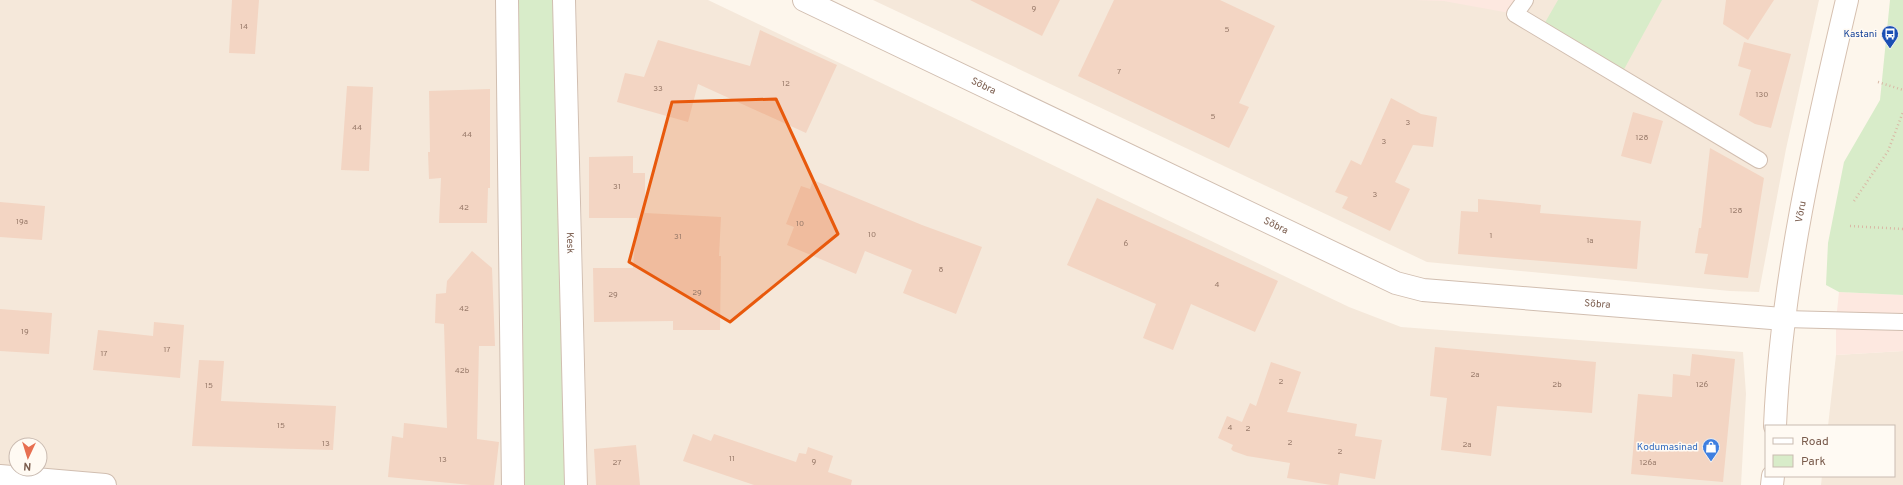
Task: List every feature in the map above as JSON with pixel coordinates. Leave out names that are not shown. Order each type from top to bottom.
[{"type":"street","points":[[507,0],[513,485]]},
{"type":"street","name":"Kesk","points":[[564,0],[576,485]]},
{"type":"street","name":"Sõbra","points":[[804,0],[1396,283],[1423,290],[1784,319]]},
{"type":"street","name":"Võru","points":[[1775,425],[1784,319],[1808,177],[1847,0]]},
{"type":"street","points":[[0,476],[105,485]]},
{"type":"lane","points":[[1525,0],[1515,14],[1759,160]]},
{"type":"lane","points":[[1784,319],[1903,322]]},
{"type":"path","points":[[1878,82],[1903,90]]},
{"type":"path","points":[[1854,201],[1888,151],[1903,112]]},
{"type":"path","points":[[1850,226],[1903,229]]},
{"type":"highlighted area","points":[[776,99],[838,234],[730,322],[629,262],[672,102]]},
{"type":"shaded area","points":[[0,0],[497,0],[505,485],[0,485]]},
{"type":"shaded area","points":[[576,0],[708,0],[1349,307],[1401,327],[1743,352],[1746,394],[1741,485],[588,485]]},
{"type":"shaded area","points":[[873,0],[1819,0],[1786,149],[1759,292],[1730,291],[1427,262]]},
{"type":"shaded area","points":[[1414,0],[1525,0],[1515,14],[1444,1]]},
{"type":"shaded area","points":[[1839,292],[1903,295],[1903,351],[1836,355],[1836,320]]},
{"type":"shaded area","points":[[1903,351],[1903,485],[1821,485],[1822,477],[1895,477],[1895,425],[1828,425],[1836,355]]},
{"type":"green space","points":[[507,0],[564,0],[576,485],[513,485]]},
{"type":"green space","points":[[1558,0],[1662,0],[1622,73],[1543,26]]},
{"type":"green space","points":[[1890,0],[1903,0],[1903,295],[1839,292],[1826,285],[1828,243],[1844,162],[1880,100]]},
{"type":"building","points":[[232,0],[259,0],[255,54],[229,53]]},
{"type":"building","points":[[970,0],[1060,0],[1042,36]]},
{"type":"building","points":[[1114,0],[1220,0],[1275,26],[1239,103],[1249,107],[1229,148],[1078,76]]},
{"type":"building","points":[[1726,0],[1774,0],[1748,40],[1723,24]]},
{"type":"building","points":[[760,30],[837,65],[806,133],[698,84],[688,122],[617,102],[625,73],[644,77],[658,40],[750,66]]},
{"type":"building","points":[[1744,42],[1791,54],[1771,128],[1755,124],[1739,115],[1751,70],[1738,66]]},
{"type":"building","points":[[347,86],[373,87],[369,171],[341,170]]},
{"type":"building","points":[[490,89],[490,188],[488,188],[487,223],[439,223],[441,178],[429,179],[429,91]]},
{"type":"building","points":[[1391,98],[1421,114],[1437,117],[1433,147],[1413,145],[1395,182],[1410,189],[1390,231],[1342,208],[1348,197],[1335,192],[1351,160],[1361,165]]},
{"type":"building","points":[[1633,112],[1663,121],[1651,164],[1621,156]]},
{"type":"building","points":[[1710,148],[1764,178],[1748,278],[1704,274],[1708,254],[1695,253],[1699,228],[1701,228]]},
{"type":"building","points":[[633,156],[633,173],[645,173],[645,213],[721,217],[719,256],[721,256],[720,330],[673,330],[673,321],[594,322],[593,268],[633,268],[637,218],[589,218],[589,157]]},
{"type":"building","points":[[813,180],[922,225],[982,247],[956,314],[903,293],[912,270],[865,251],[856,274],[787,245],[794,227],[786,224],[801,186],[810,189]]},
{"type":"building","points":[[1097,198],[1278,281],[1255,332],[1191,304],[1173,350],[1143,338],[1156,304],[1067,265]]},
{"type":"building","points":[[1478,199],[1541,205],[1540,213],[1641,221],[1637,269],[1458,254],[1461,211],[1478,212]]},
{"type":"building","points":[[0,202],[45,206],[42,240],[0,237]]},
{"type":"building","points":[[472,251],[492,268],[495,346],[479,346],[477,439],[499,442],[494,485],[471,485],[388,477],[392,436],[403,438],[404,423],[447,428],[444,324],[435,323],[436,294],[446,293],[447,281]]},
{"type":"building","points":[[0,309],[52,313],[49,354],[0,351]]},
{"type":"building","points":[[154,322],[184,325],[180,378],[93,370],[98,330],[153,336]]},
{"type":"building","points":[[1435,347],[1596,362],[1592,413],[1497,406],[1491,456],[1441,450],[1447,398],[1430,396]]},
{"type":"building","points":[[1692,354],[1735,359],[1723,482],[1631,474],[1638,394],[1672,397],[1673,374],[1690,376]]},
{"type":"building","points":[[199,360],[224,361],[221,401],[336,406],[333,450],[192,446]]},
{"type":"building","points":[[1271,362],[1301,372],[1287,412],[1357,424],[1355,436],[1382,440],[1375,479],[1340,473],[1338,485],[1331,485],[1287,478],[1290,463],[1247,456],[1233,451],[1231,449],[1233,445],[1218,438],[1227,416],[1242,422],[1250,403],[1256,406]]},
{"type":"building","points":[[693,434],[711,441],[714,434],[796,462],[799,453],[806,454],[808,447],[833,456],[828,472],[852,480],[851,485],[754,485],[683,461]]},
{"type":"building","points":[[636,445],[640,485],[596,485],[594,449]]},
{"type":"place","name":"Kastani","points":[[1890,49]]},
{"type":"place","name":"Kodumasinad","points":[[1711,462]]}]
